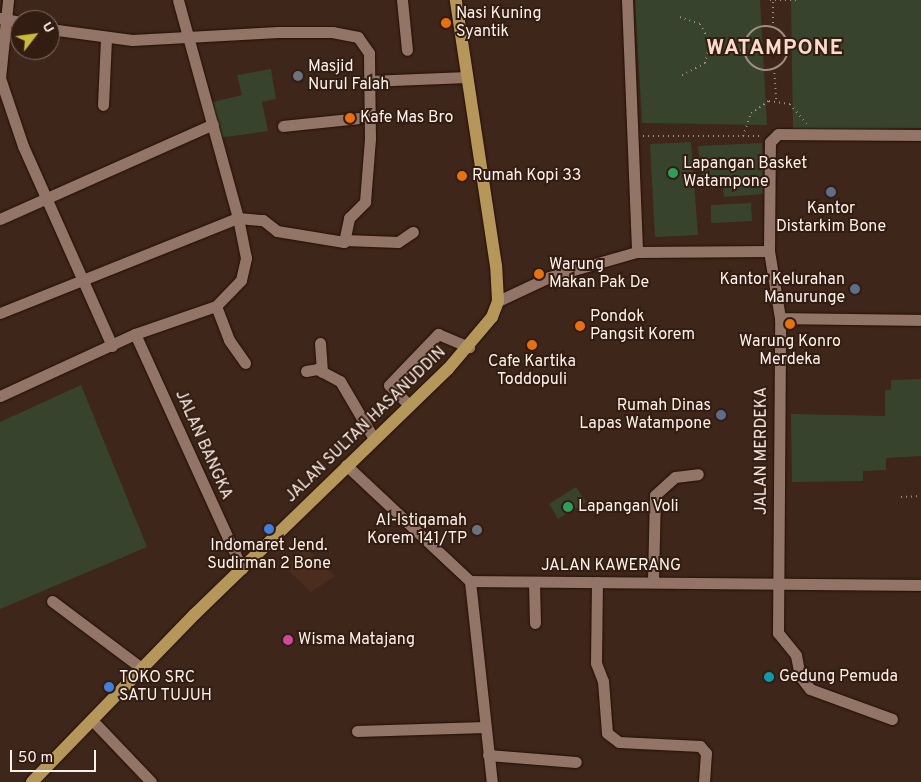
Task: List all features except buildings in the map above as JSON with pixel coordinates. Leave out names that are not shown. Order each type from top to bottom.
[{"type":"main road","points":[[456,0],[498,301]]},
{"type":"main road","name":"JALAN SULTAN HASANUDDIN","points":[[32,782],[346,465],[469,347],[492,317],[498,301]]},
{"type":"street","points":[[8,0],[3,19],[0,78],[12,121],[48,198],[82,281],[112,346]]},
{"type":"street","points":[[0,396],[135,334],[216,306],[230,296],[243,272],[246,258],[238,218],[178,0]]},
{"type":"street","points":[[402,0],[408,50]]},
{"type":"street","points":[[627,0],[635,136],[637,252]]},
{"type":"street","points":[[60,31],[106,38],[188,39],[278,32],[349,34],[366,45],[369,117],[365,202],[349,218],[345,240]]},
{"type":"street","points":[[102,105],[106,38]]},
{"type":"street","points":[[368,81],[467,77]]},
{"type":"street","points":[[283,126],[369,117]]},
{"type":"street","points":[[0,219],[212,124]]},
{"type":"street","points":[[498,301],[549,277],[637,252],[769,251],[773,136],[809,134],[921,135]]},
{"type":"street","points":[[0,313],[238,218],[263,220],[277,231],[345,240],[398,242],[413,232]]},
{"type":"street","name":"JALAN MERDEKA","points":[[769,251],[780,318],[778,633],[796,655],[800,676],[810,689],[892,719]]},
{"type":"street","points":[[216,306],[229,340],[245,363]]},
{"type":"street","points":[[780,318],[921,320]]},
{"type":"street","name":"JALAN BANGKA","points":[[135,334],[242,570]]},
{"type":"street","points":[[409,405],[389,385],[438,334],[469,347]]},
{"type":"street","points":[[320,343],[322,372]]},
{"type":"street","points":[[306,371],[322,372],[342,384],[374,439]]},
{"type":"street","points":[[346,465],[470,581],[492,782]]},
{"type":"street","points":[[653,581],[655,495],[675,477],[698,474]]},
{"type":"street","name":"JALAN KAWERANG","points":[[470,581],[534,583],[653,581],[921,585]]},
{"type":"street","points":[[597,582],[596,663],[603,681],[607,732],[619,742],[700,746],[706,753],[704,782]]},
{"type":"street","points":[[534,583],[534,623]]},
{"type":"street","points":[[52,601],[143,669]]},
{"type":"street","points":[[93,721],[151,782]]},
{"type":"street","points":[[358,731],[485,727]]},
{"type":"street","points":[[488,755],[576,762]]},
{"type":"path","points":[[773,27],[771,1],[796,0]]},
{"type":"path","points":[[680,17],[700,24],[710,50],[701,68],[681,76]]},
{"type":"path","points":[[773,27],[783,34],[788,45],[786,58],[774,68],[753,66],[744,50],[746,38],[754,29],[773,27]]},
{"type":"path","points":[[710,50],[744,50]]},
{"type":"path","points":[[774,68],[776,100]]},
{"type":"path","points":[[743,136],[751,113],[776,100]]},
{"type":"path","points":[[776,100],[802,113],[809,134]]},
{"type":"path","points":[[635,136],[773,136]]},
{"type":"path","points":[[901,497],[921,496]]},
{"type":"shaded area","points":[[306,548],[335,576],[311,592],[286,568]]},
{"type":"green space","points":[[635,0],[760,0],[767,125],[642,123]]},
{"type":"green space","points":[[791,0],[921,0],[921,128],[793,130]]},
{"type":"green space","points":[[271,69],[276,99],[262,102],[268,131],[219,138],[209,103],[242,95],[237,75]]},
{"type":"green space","points":[[691,142],[698,235],[655,237],[650,144]]},
{"type":"green space","points":[[762,143],[764,194],[724,197],[723,187],[702,188],[698,146]]},
{"type":"green space","points":[[751,203],[752,221],[711,223],[711,205]]},
{"type":"green space","points":[[921,379],[921,456],[886,458],[886,470],[863,471],[863,481],[792,482],[791,414],[885,416],[885,390],[891,390],[891,380]]},
{"type":"green space","points":[[81,385],[147,547],[0,609],[0,422]]},
{"type":"green space","points":[[576,487],[586,502],[558,519],[549,504]]},
{"type":"place","name":"Nasi Kuning Syantik","points":[[446,23]]},
{"type":"place","name":"Masjid Nurul Falah","points":[[298,76]]},
{"type":"place","name":"Kafe Mas Bro","points":[[350,118]]},
{"type":"place","name":"Lapangan Basket Watampone","points":[[673,173]]},
{"type":"place","name":"Rumah Kopi 33","points":[[462,176]]},
{"type":"place","name":"Kantor Distarkim Bone","points":[[831,192]]},
{"type":"place","name":"Warung Makan Pak De","points":[[539,274]]},
{"type":"place","name":"Kantor Kelurahan Manurunge","points":[[855,289]]},
{"type":"place","name":"Warung Konro Merdeka","points":[[790,324]]},
{"type":"place","name":"Pondok Pangsit Korem","points":[[580,326]]},
{"type":"place","name":"Cafe Kartika Toddopuli","points":[[532,345]]},
{"type":"place","name":"Rumah Dinas Lapas Watampone","points":[[721,415]]},
{"type":"place","name":"Lapangan Voli","points":[[568,507]]},
{"type":"place","name":"Indomaret Jend. Sudirman 2 Bone","points":[[269,529]]},
{"type":"place","name":"Al-Istiqamah Korem 141/TP","points":[[477,530]]},
{"type":"place","name":"Wisma Matajang","points":[[288,640]]},
{"type":"place","name":"Gedung Pemuda","points":[[769,677]]},
{"type":"place","name":"TOKO SRC SATU TUJUH","points":[[109,687]]},
{"type":"district","name":"WATAMPONE","points":[[775,49]]}]
